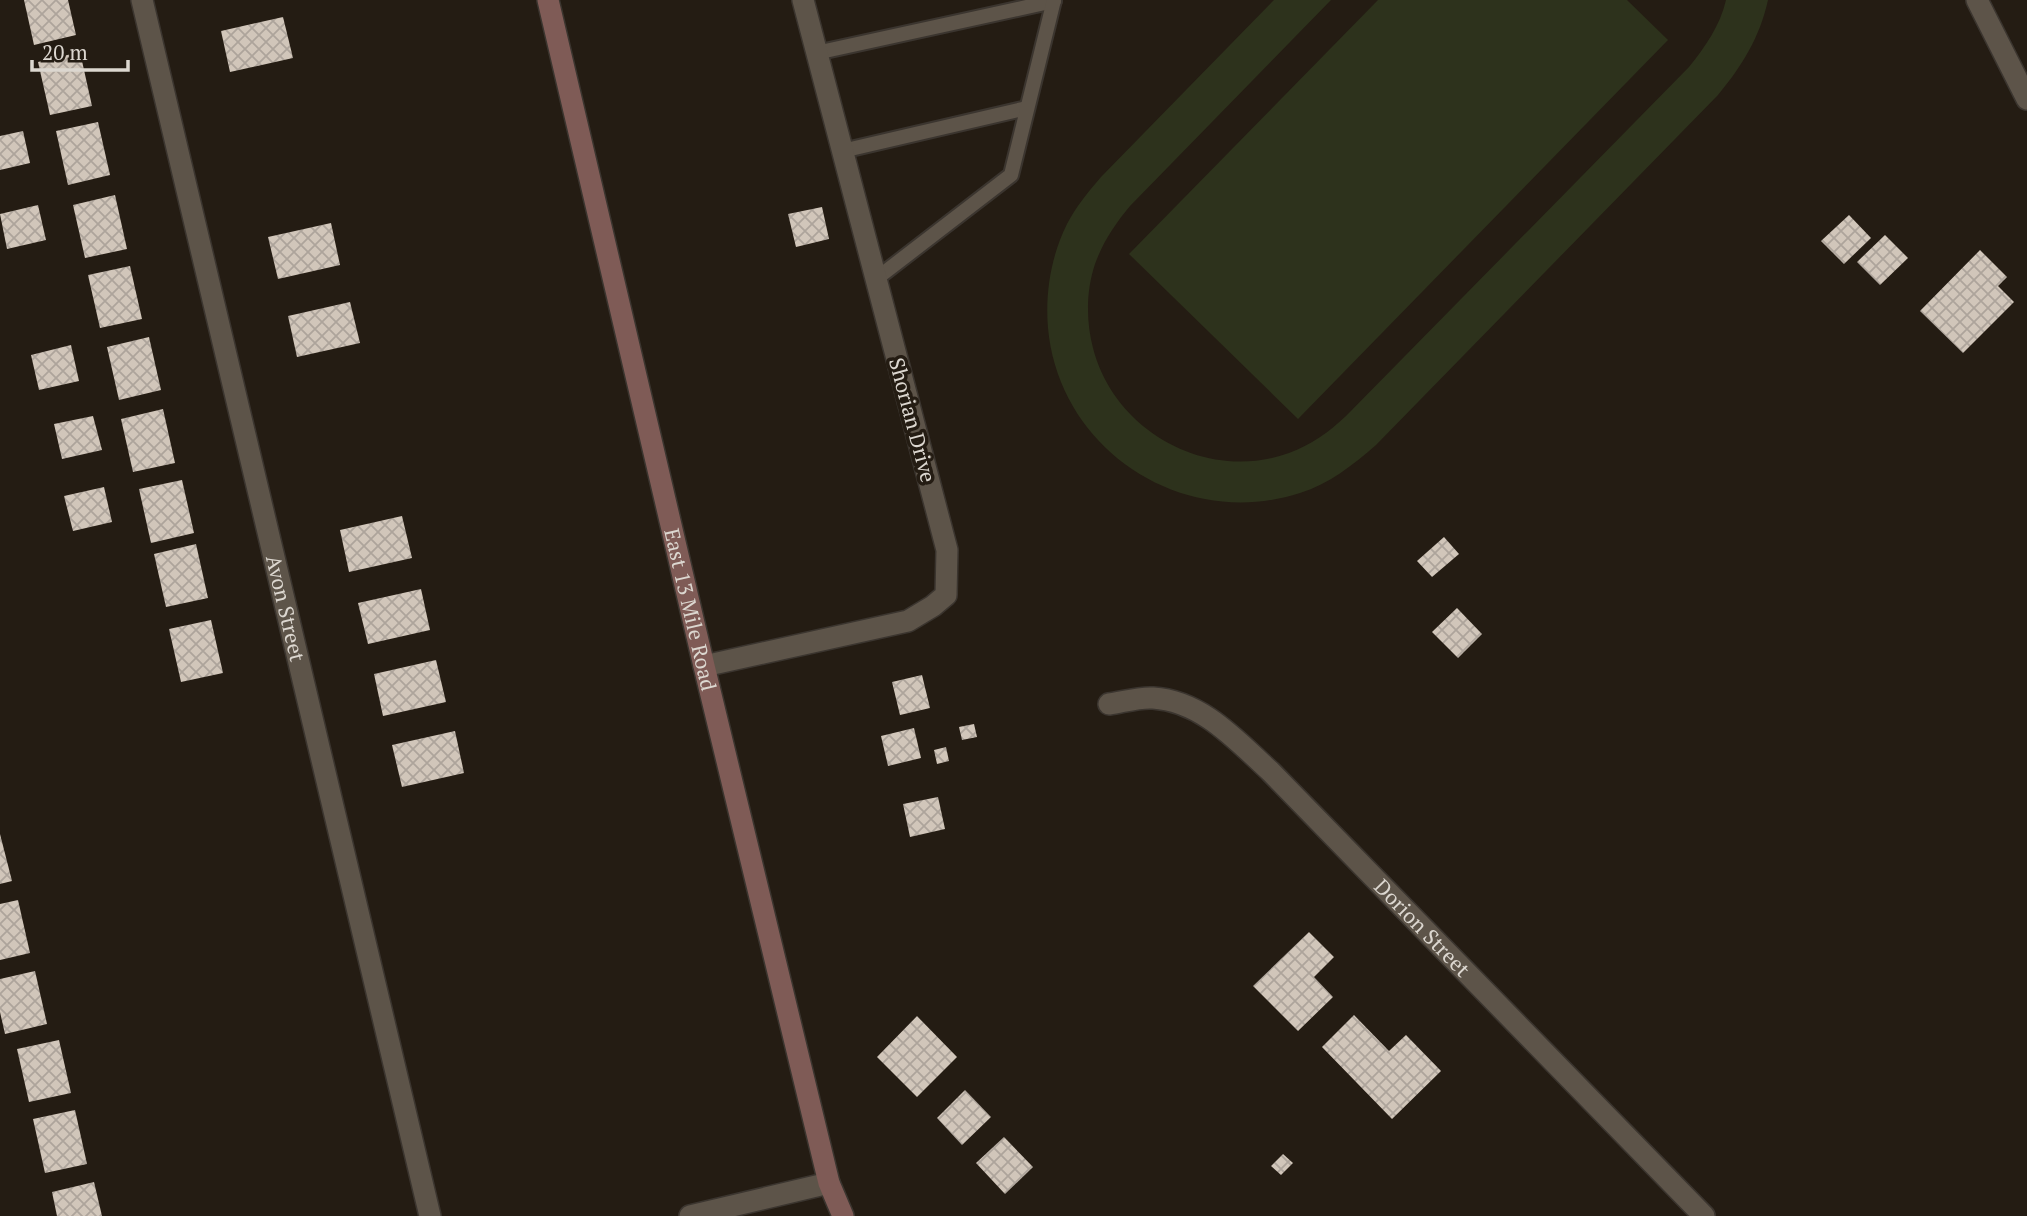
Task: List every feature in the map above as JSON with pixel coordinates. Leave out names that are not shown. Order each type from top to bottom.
[{"type":"main road","name":"East 13 Mile Road","points":[[548,0],[829,1184],[843,1216]]},
{"type":"street","name":"Avon Street","points":[[142,0],[430,1216]]},
{"type":"street","name":"Shorian Drive","points":[[704,666],[908,621],[946,595],[947,550],[803,0]]},
{"type":"street","points":[[1977,0],[2027,99]]},
{"type":"street","name":"Dorion Street","points":[[1109,704],[1152,698],[1190,706],[1222,727],[1270,771],[1704,1216]]},
{"type":"street","points":[[690,1216],[829,1184]]},
{"type":"lane","points":[[816,53],[1054,1],[1011,175],[876,279]]},
{"type":"lane","points":[[842,150],[1027,108]]},
{"type":"green space","points":[[1274,0],[1331,0],[1130,206],[1114,226],[1102,248],[1092,274],[1089,295],[1088,317],[1093,348],[1104,378],[1121,404],[1143,426],[1168,443],[1196,455],[1227,461],[1258,461],[1289,453],[1312,442],[1340,422],[1689,67],[1711,36],[1726,0],[1768,0],[1749,50],[1718,95],[1376,445],[1321,485],[1300,493],[1256,502],[1213,500],[1172,490],[1134,471],[1102,444],[1076,411],[1057,372],[1048,328],[1048,288],[1061,236],[1087,194]]},
{"type":"green space","points":[[1378,0],[1627,0],[1668,40],[1298,419],[1129,254]]},
{"type":"building","points":[[24,0],[68,0],[76,35],[34,45]]},
{"type":"building","points":[[283,17],[293,58],[230,72],[221,31]]},
{"type":"building","points":[[80,52],[92,106],[50,115],[38,62]]},
{"type":"building","points":[[98,122],[110,175],[68,185],[56,131]]},
{"type":"building","points":[[23,131],[30,163],[0,170],[0,136]]},
{"type":"building","points":[[115,195],[127,249],[85,258],[73,205]]},
{"type":"building","points":[[38,205],[46,240],[7,249],[0,214]]},
{"type":"building","points":[[822,207],[829,239],[796,247],[788,214]]},
{"type":"building","points":[[1849,215],[1871,238],[1844,264],[1821,241]]},
{"type":"building","points":[[331,223],[340,265],[278,279],[268,237]]},
{"type":"building","points":[[1885,235],[1908,258],[1880,285],[1857,262]]},
{"type":"building","points":[[1980,250],[2007,277],[1998,286],[2014,302],[1963,353],[1920,311]]},
{"type":"building","points":[[130,266],[142,319],[100,328],[88,275]]},
{"type":"building","points":[[350,302],[360,343],[297,357],[288,316]]},
{"type":"building","points":[[149,337],[161,390],[119,400],[107,347]]},
{"type":"building","points":[[71,345],[79,381],[39,390],[31,355]]},
{"type":"building","points":[[163,409],[175,463],[133,472],[121,419]]},
{"type":"building","points":[[93,416],[102,450],[62,459],[54,424]]},
{"type":"building","points":[[182,480],[194,533],[151,543],[139,489]]},
{"type":"building","points":[[104,487],[112,522],[73,531],[64,496]]},
{"type":"building","points":[[402,516],[412,558],[349,572],[340,530]]},
{"type":"building","points":[[1444,537],[1459,554],[1432,577],[1417,561]]},
{"type":"building","points":[[196,544],[208,598],[166,607],[154,554]]},
{"type":"building","points":[[421,589],[430,630],[368,644],[358,603]]},
{"type":"building","points":[[1457,608],[1482,634],[1458,658],[1432,632]]},
{"type":"building","points":[[211,620],[223,673],[181,682],[169,629]]},
{"type":"building","points":[[436,660],[446,702],[383,716],[374,674]]},
{"type":"building","points":[[922,675],[930,708],[900,715],[892,682]]},
{"type":"building","points":[[974,724],[977,737],[962,740],[959,727]]},
{"type":"building","points":[[914,728],[921,758],[888,766],[881,736]]},
{"type":"building","points":[[455,731],[464,773],[402,787],[392,745]]},
{"type":"building","points":[[946,747],[949,761],[937,764],[934,750]]},
{"type":"building","points":[[938,797],[945,829],[910,837],[903,804]]},
{"type":"building","points":[[0,834],[12,881],[0,884]]},
{"type":"building","points":[[18,900],[30,953],[0,960],[0,904]]},
{"type":"building","points":[[1309,932],[1334,957],[1314,977],[1333,997],[1298,1031],[1253,986]]},
{"type":"building","points":[[35,971],[47,1024],[5,1034],[0,1012],[0,979]]},
{"type":"building","points":[[1354,1015],[1389,1051],[1406,1035],[1441,1071],[1392,1119],[1322,1047]]},
{"type":"building","points":[[917,1016],[957,1057],[917,1097],[877,1057]]},
{"type":"building","points":[[59,1040],[71,1093],[29,1102],[17,1049]]},
{"type":"building","points":[[965,1090],[991,1117],[962,1145],[937,1118]]},
{"type":"building","points":[[75,1110],[87,1164],[45,1173],[33,1119]]},
{"type":"building","points":[[1004,1137],[1033,1167],[1005,1194],[976,1163]]},
{"type":"building","points":[[1283,1154],[1293,1163],[1281,1175],[1271,1166]]},
{"type":"building","points":[[94,1182],[102,1216],[57,1216],[52,1192]]}]
